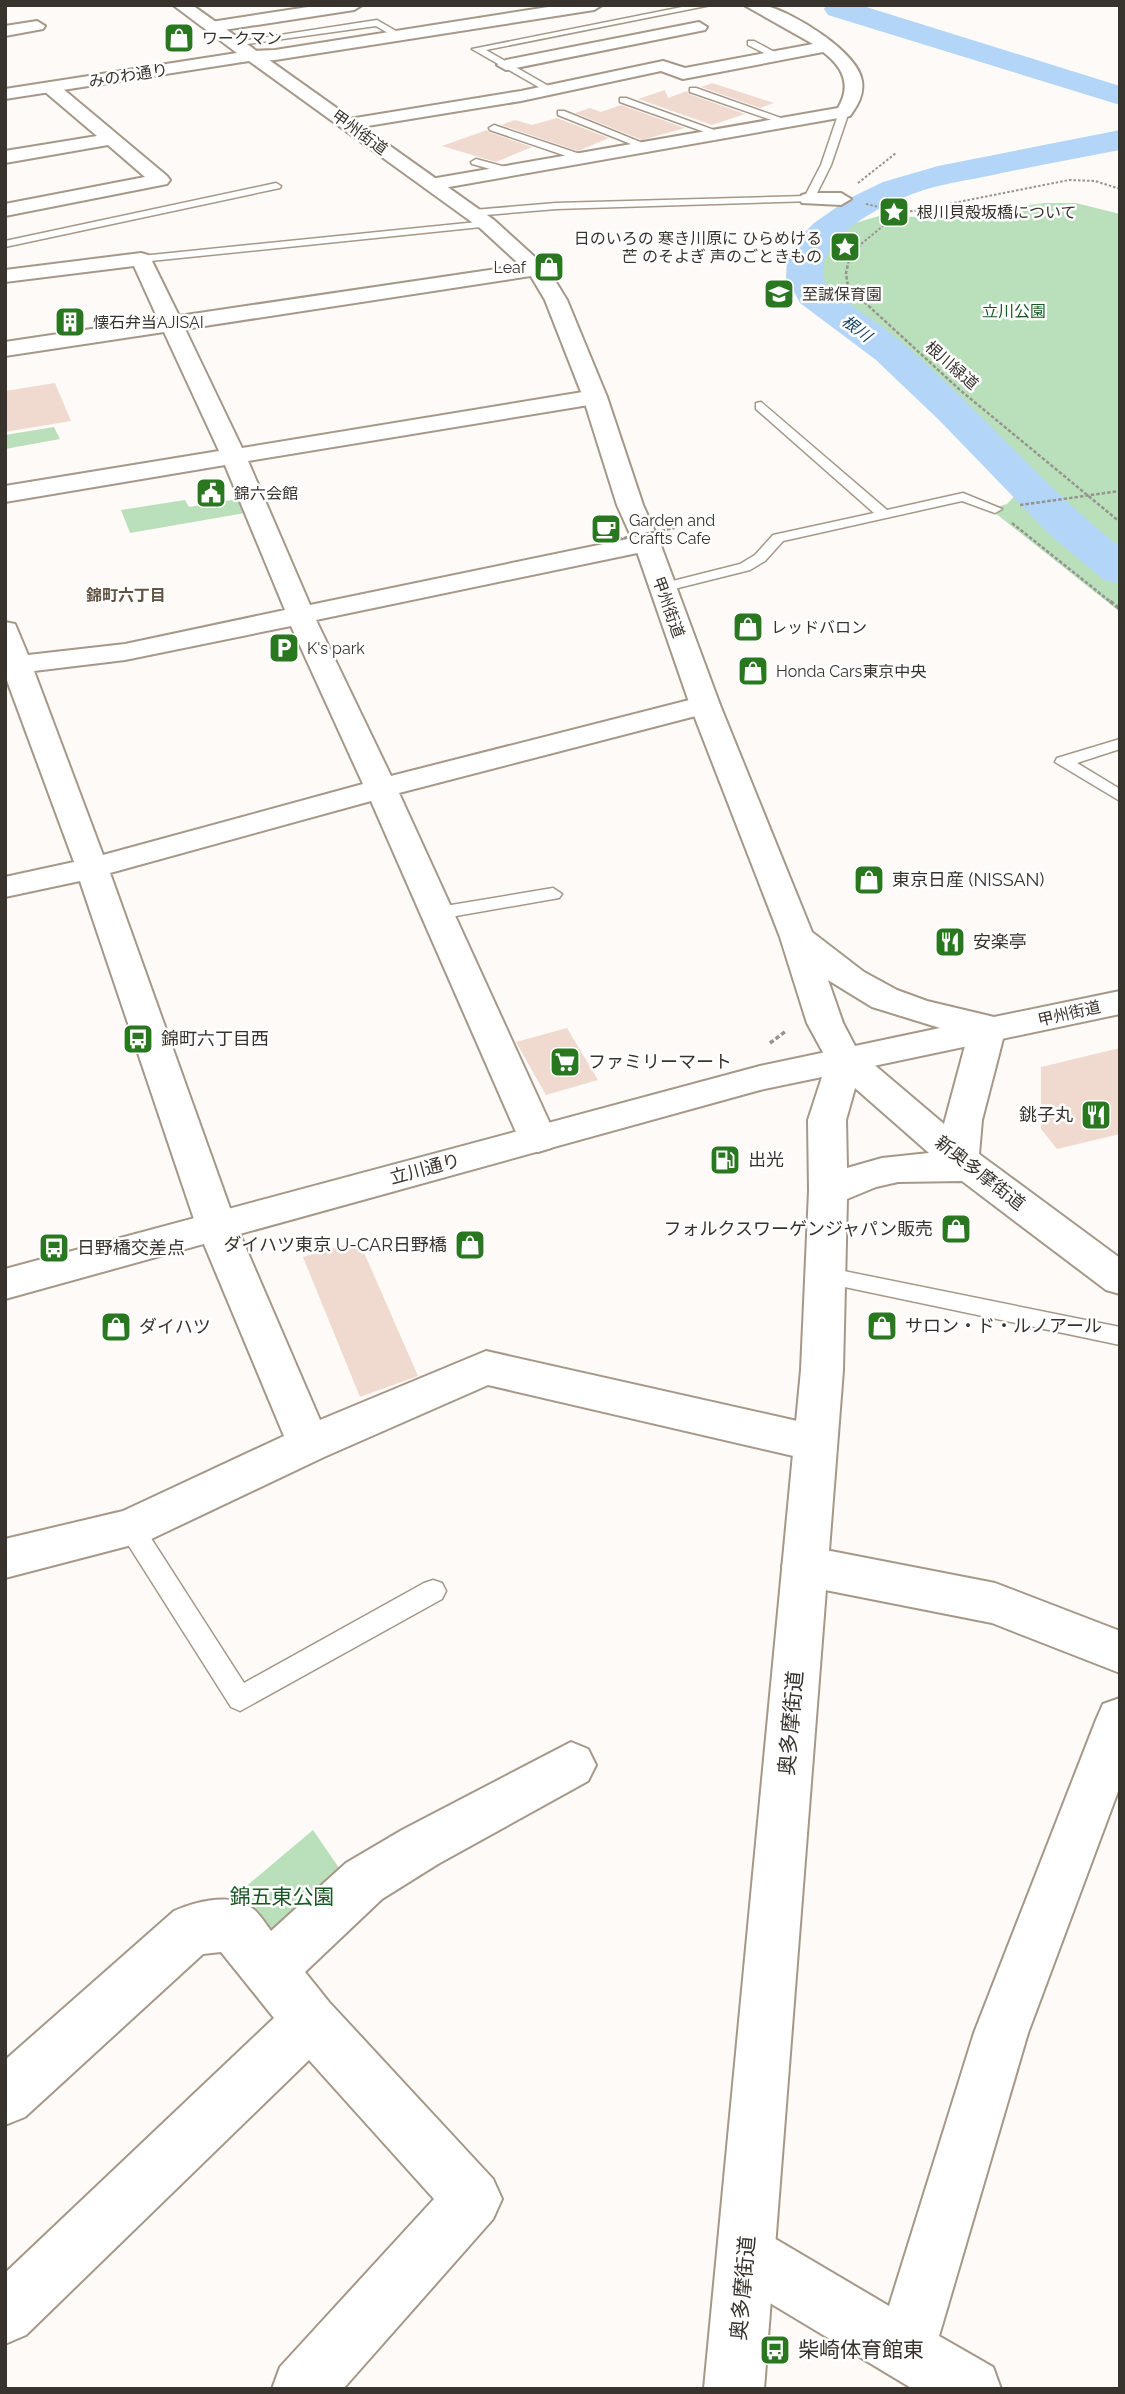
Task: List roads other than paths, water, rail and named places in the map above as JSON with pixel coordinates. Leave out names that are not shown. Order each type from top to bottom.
[{"type":"street","name":"甲州街道","points":[[181,5],[480,218],[537,269],[556,300],[595,397],[630,505],[705,705],[797,937],[825,1023],[845,1060],[1120,1002]]},
{"type":"street","points":[[211,27],[354,5]]},
{"type":"street","points":[[359,42],[559,5]]},
{"type":"street","points":[[359,42],[369,35],[391,31],[594,5]]},
{"type":"street","points":[[432,184],[844,111],[854,92],[854,80],[849,69],[827,46],[788,22],[752,5]]},
{"type":"street","points":[[5,31],[37,26]]},
{"type":"street","points":[[506,65],[699,27]]},
{"type":"street","name":"みのわ通り","points":[[5,94],[359,42]]},
{"type":"street","points":[[349,124],[549,90],[663,66],[683,74],[827,46]]},
{"type":"street","points":[[5,210],[160,180],[50,87]]},
{"type":"street","points":[[5,157],[112,139]]},
{"type":"street","points":[[5,276],[141,259],[233,455],[301,617],[439,912],[538,1139]]},
{"type":"street","points":[[5,349],[537,269]]},
{"type":"street","points":[[5,494],[595,397]]},
{"type":"street","points":[[11,665],[125,652],[646,543]]},
{"type":"street","points":[[5,630],[11,665],[92,867],[216,1225],[309,1444]]},
{"type":"street","points":[[5,887],[92,867],[382,788],[705,705]]},
{"type":"street","points":[[797,937],[835,968],[871,992],[902,1006],[992,1030],[963,1120],[966,1163],[918,1165],[862,1175],[828,1191]]},
{"type":"street","name":"立川通り","points":[[5,1284],[761,1078],[845,1060]]},
{"type":"street","name":"新奥多摩街道","points":[[845,1060],[966,1163],[1120,1279]]},
{"type":"street","name":"奥多摩街道","points":[[734,2389],[822,1370],[828,1191],[827,1120],[845,1060]]},
{"type":"street","points":[[5,1559],[131,1528],[309,1444],[486,1368],[815,1443]]},
{"type":"street","points":[[804,1566],[995,1603],[1120,1652]]},
{"type":"street","points":[[905,2350],[1001,2033],[1120,1720]]},
{"type":"street","points":[[268,1970],[364,1881],[420,1847],[571,1765]]},
{"type":"street","points":[[5,2097],[192,1929],[233,1925],[310,2021],[473,2199],[302,2389]]},
{"type":"street","points":[[5,2314],[310,2021]]},
{"type":"street","points":[[746,2255],[971,2389]]},
{"type":"lane","points":[[549,90],[477,49],[707,5]]},
{"type":"lane","points":[[233,43],[377,23],[391,31]]},
{"type":"lane","points":[[751,43],[777,56]]},
{"type":"lane","points":[[693,90],[790,122]]},
{"type":"lane","points":[[623,100],[720,134]]},
{"type":"lane","points":[[141,259],[480,218],[556,206],[826,199],[831,153],[844,111]]},
{"type":"lane","points":[[561,113],[645,146]]},
{"type":"lane","points":[[494,128],[579,158]]},
{"type":"lane","points":[[476,162],[505,170]]},
{"type":"lane","points":[[5,244],[276,187]]},
{"type":"lane","points":[[761,406],[884,514]]},
{"type":"lane","points":[[662,588],[745,567],[761,558],[778,538],[963,496],[995,509]]},
{"type":"lane","points":[[1120,744],[1063,762],[1120,796]]},
{"type":"lane","points":[[439,912],[553,894]]},
{"type":"lane","points":[[824,1275],[1120,1336]]},
{"type":"lane","points":[[131,1528],[240,1699],[433,1591]]},
{"type":"waterway","name":"根川","points":[[846,5],[838,9],[1120,96]]},
{"type":"waterway","name":"根川","points":[[1120,140],[938,176],[895,189],[843,217],[826,230],[805,260],[804,277],[813,295],[890,352],[954,412],[1066,526],[1120,570]]},
{"type":"place","name":"ワークマン","points":[[179,38]]},
{"type":"place","name":"根川貝殻坂橋について","points":[[894,212]]},
{"type":"place","name":"日のいろの 寒き川原に ひらめける 芒 のそよぎ 声のごときもの","points":[[845,247]]},
{"type":"place","name":"Leaf","points":[[549,267]]},
{"type":"place","name":"至誠保育園","points":[[779,294]]},
{"type":"place","name":"懐石弁当AJISAI","points":[[70,322]]},
{"type":"place","name":"錦六会館","points":[[211,493]]},
{"type":"place","name":"Garden and Crafts Cafe","points":[[606,529]]},
{"type":"place","name":"レッドバロン","points":[[748,627]]},
{"type":"place","name":"K's park","points":[[284,648]]},
{"type":"place","name":"Honda Cars東京中央","points":[[753,671]]},
{"type":"place","name":"東京日産 (NISSAN)","points":[[869,880]]},
{"type":"place","name":"安楽亭","points":[[950,942]]},
{"type":"place","name":"錦町六丁目西","points":[[138,1039]]},
{"type":"place","name":"ファミリーマート","points":[[565,1062]]},
{"type":"place","name":"銚子丸","points":[[1096,1115]]},
{"type":"place","name":"出光","points":[[725,1160]]},
{"type":"place","name":"フォルクスワーゲンジャパン販売","points":[[956,1229]]},
{"type":"place","name":"ダイハツ東京 U-CAR日野橋","points":[[470,1245]]},
{"type":"place","name":"日野橋交差点","points":[[54,1248]]},
{"type":"place","name":"サロン・ド・ルノアール","points":[[882,1326]]},
{"type":"place","name":"ダイハツ","points":[[116,1327]]},
{"type":"place","name":"柴崎体育館東","points":[[775,2350]]},
{"type":"district","name":"錦町六丁目","points":[[126,595]]},
{"type":"park label","name":"立川公園","points":[[1014,311]]},
{"type":"park label","name":"錦五東公園","points":[[282,1897]]}]
